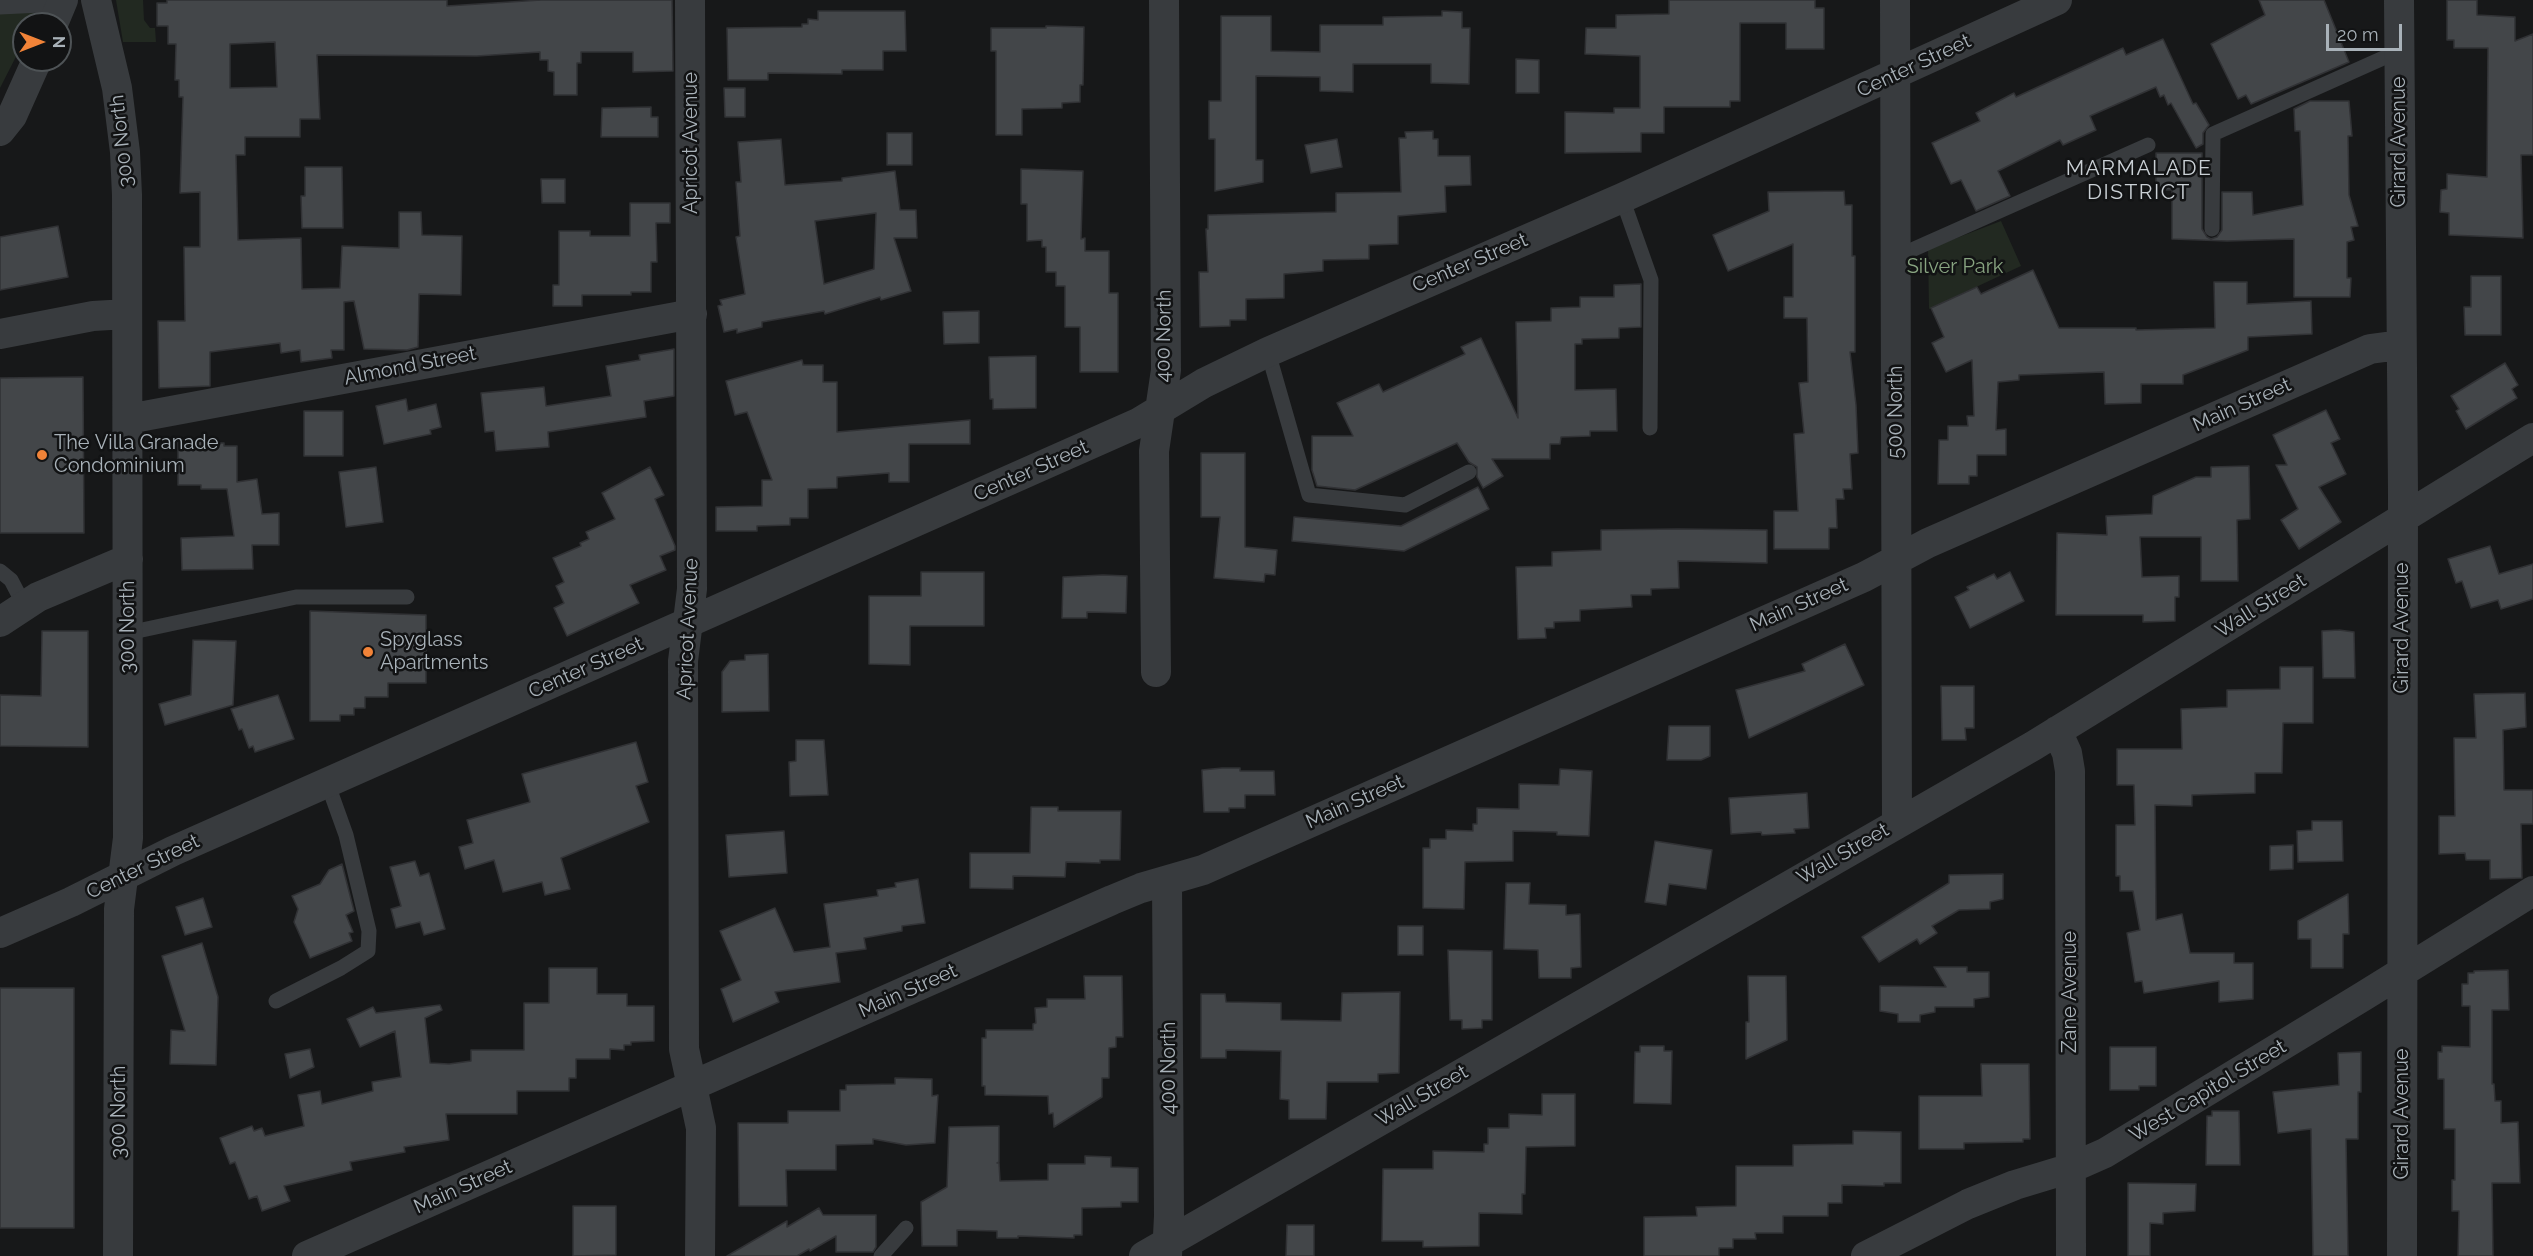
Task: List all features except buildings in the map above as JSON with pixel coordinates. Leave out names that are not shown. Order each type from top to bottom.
[{"type":"street","name":"300 North","points":[[96,0],[117,88],[125,152],[128,419],[128,838],[119,909],[118,1256]]},
{"type":"street","name":"Apricot Avenue","points":[[690,0],[692,589],[683,661],[684,1049],[701,1128],[700,1256]]},
{"type":"street","name":"400 North","points":[[1156,672],[1154,451],[1166,370],[1164,0]]},
{"type":"street","name":"500 North","points":[[1895,0],[1897,824]]},
{"type":"street","name":"Center Street","points":[[0,933],[173,851],[1138,423],[1204,383],[1268,352],[1622,198],[2057,0]]},
{"type":"street","name":"Girard Avenue","points":[[2399,0],[2403,518],[2402,1256]]},
{"type":"street","points":[[0,131],[12,116],[32,72]]},
{"type":"street","points":[[0,334],[93,316],[127,314]]},
{"type":"street","name":"Almond Street","points":[[128,419],[692,314]]},
{"type":"street","name":"Main Street","points":[[308,1256],[1112,900],[1203,870],[1864,577],[1928,543],[2370,349],[2400,345]]},
{"type":"street","name":"Wall Street","points":[[1160,1251],[2057,731],[2533,438]]},
{"type":"street","points":[[0,622],[24,605],[105,567],[128,559]]},
{"type":"street","name":"Zane Avenue","points":[[2057,731],[2067,753],[2070,771],[2071,1256]]},
{"type":"street","name":"400 North","points":[[1160,1251],[1169,1204],[1167,881]]},
{"type":"street","name":"West Capitol Street","points":[[1866,1256],[1977,1200],[2015,1185],[2071,1168],[2105,1153],[2533,891]]},
{"type":"lane","points":[[0,7],[59,9]]},
{"type":"lane","points":[[2212,229],[2213,134],[2399,51]]},
{"type":"lane","points":[[1896,257],[2148,145]]},
{"type":"lane","points":[[1622,198],[1651,280],[1650,428]]},
{"type":"lane","points":[[1268,352],[1309,495],[1406,505],[1469,472]]},
{"type":"lane","points":[[0,571],[11,580],[24,605]]},
{"type":"lane","points":[[128,633],[296,597],[407,597]]},
{"type":"lane","points":[[276,1001],[341,969],[368,951],[369,931],[352,857],[327,783]]},
{"type":"lane","points":[[881,1256],[906,1228]]},
{"type":"green space","points":[[0,0],[39,0],[35,12],[12,12],[12,64],[0,88]]},
{"type":"green space","points":[[116,0],[143,0],[144,20],[150,28],[155,28],[156,42],[123,42]]},
{"type":"green space","name":"Silver Park","points":[[2001,221],[2021,266],[1929,309],[1928,249]]},
{"type":"place","name":"The Villa Granade Condominium","points":[[42,455]]},
{"type":"place","name":"Spyglass Apartments","points":[[368,652]]},
{"type":"district","name":"MARMALADE DISTRICT","points":[[2139,181]]}]
